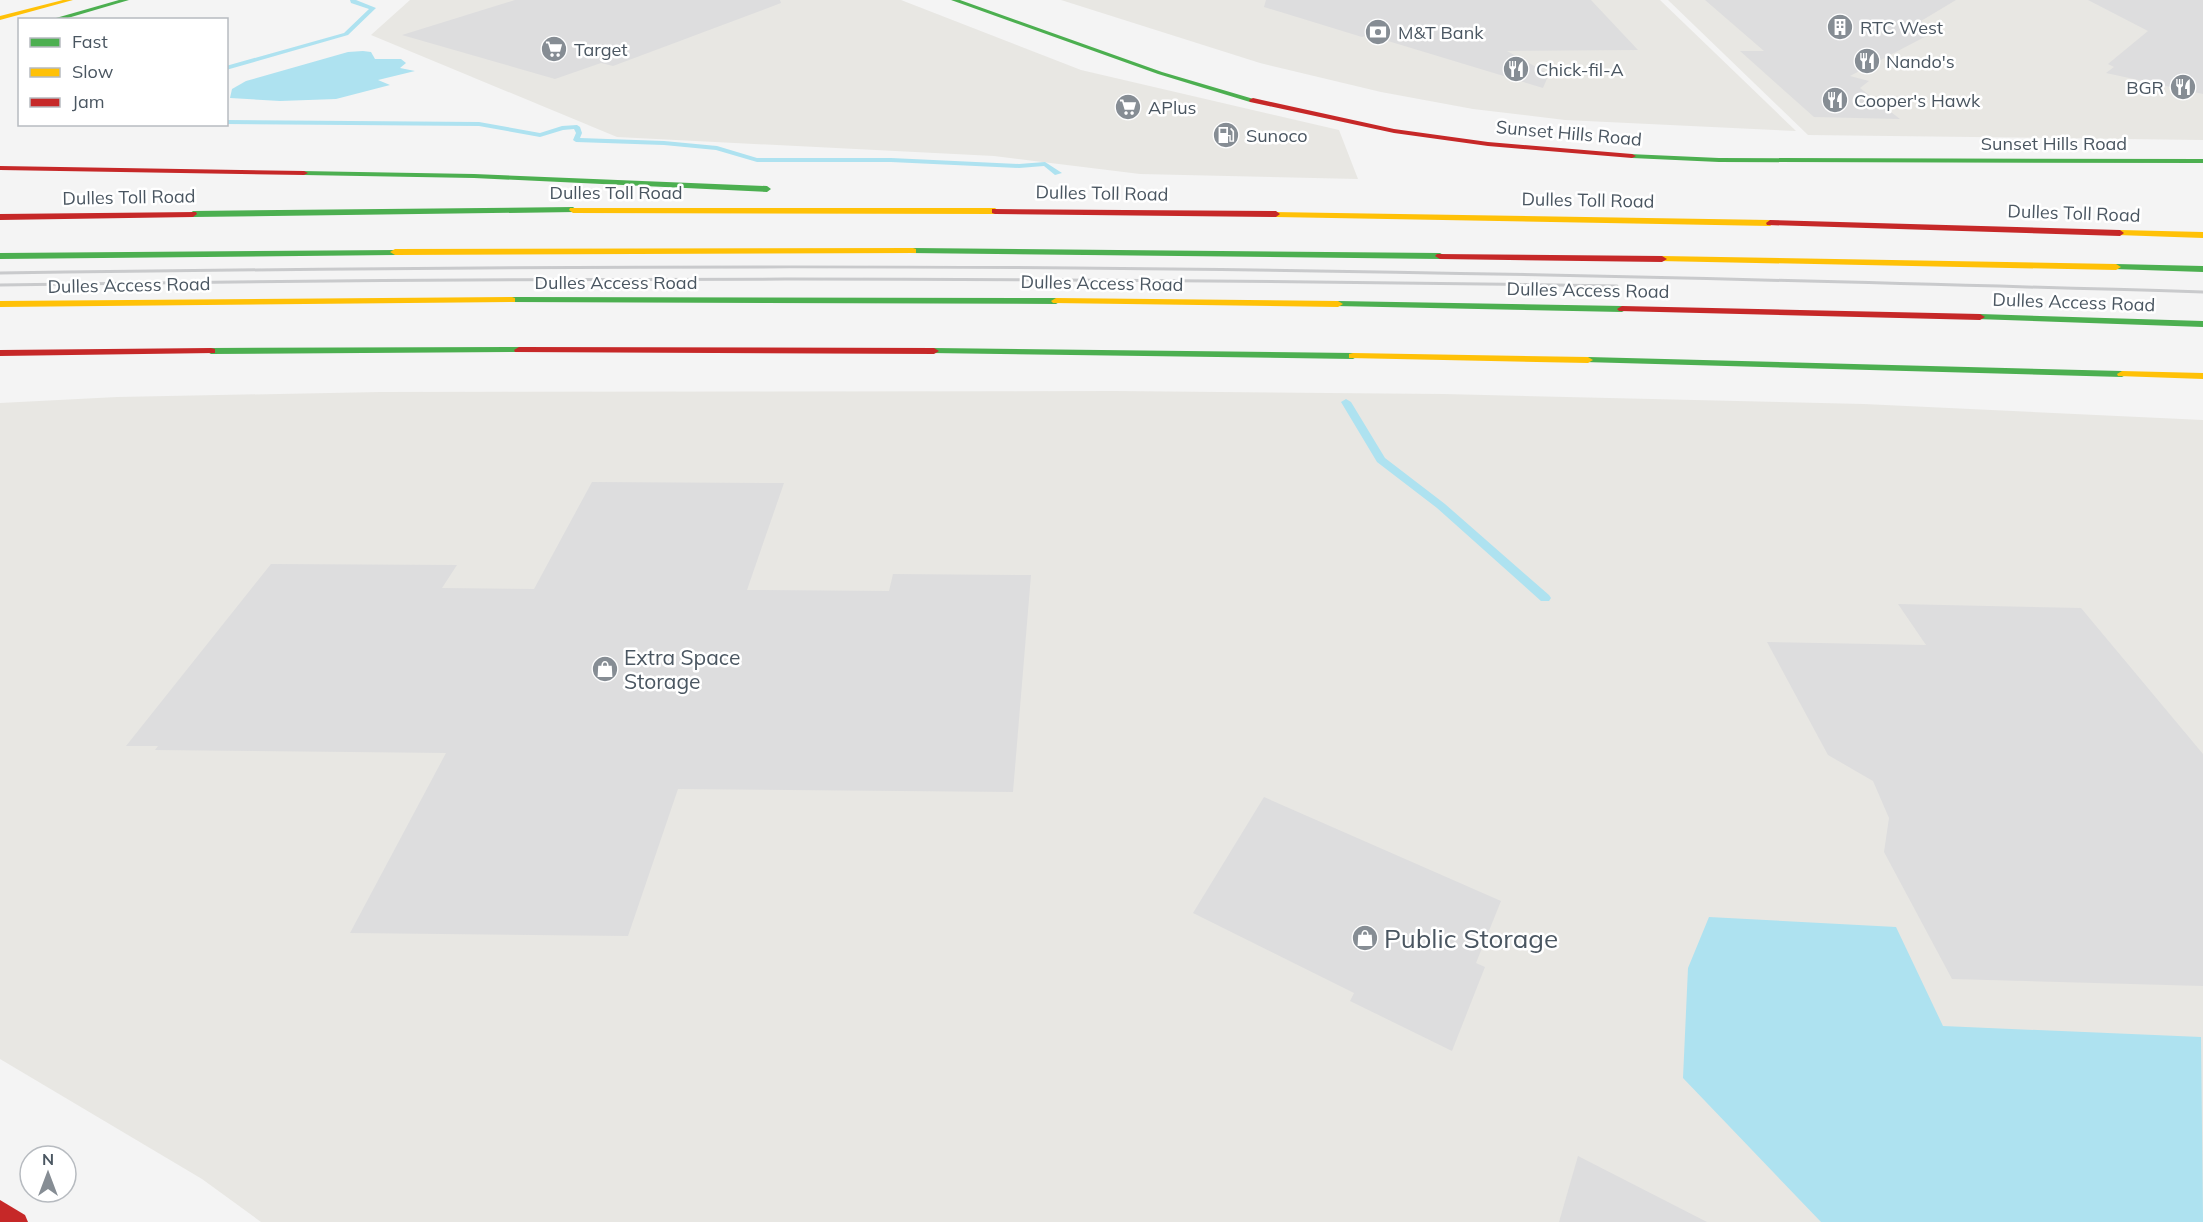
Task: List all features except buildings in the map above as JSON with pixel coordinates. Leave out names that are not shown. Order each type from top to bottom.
[{"type":"main road","points":[[39,8],[65,0]]},
{"type":"main road","points":[[0,18],[70,0]]},
{"type":"main road","points":[[59,18],[126,0]]},
{"type":"main road","name":"Sunset Hills Road","points":[[954,0],[1160,74],[1230,94],[1352,123],[1488,144],[1623,156],[1719,160],[2203,161]]},
{"type":"main road","points":[[0,168],[463,176],[783,189]]},
{"type":"main road","points":[[1229,200],[1419,215]]},
{"type":"main road","name":"Dulles Toll Road","points":[[0,217],[589,210],[1020,210],[1419,215],[2203,235]]},
{"type":"main road","name":"Dulles Access Road","points":[[0,256],[366,250],[1149,251],[2203,269]]},
{"type":"main road","name":"Dulles Access Road","points":[[0,304],[1032,300],[1353,303],[2203,324]]},
{"type":"main road","points":[[0,352],[559,349],[1420,356],[2203,376]]},
{"type":"main road","points":[[299,365],[559,349]]},
{"type":"main road","points":[[0,1210],[18,1222]]},
{"type":"shaded area","points":[[410,0],[901,0],[1081,70],[1339,130],[1358,179],[1140,174],[994,156],[617,137],[371,35]]},
{"type":"shaded area","points":[[1061,0],[1660,0],[1796,131],[1565,120],[1473,109],[1381,92],[1260,63]]},
{"type":"shaded area","name":"RTC West","points":[[1668,0],[2203,0],[2203,140],[1808,135]]},
{"type":"shaded area","points":[[1114,391],[1444,394],[1864,404],[2203,420],[2203,1222],[261,1222],[202,1179],[0,1059],[0,403],[117,397],[380,392]]},
{"type":"water","points":[[348,52],[371,52],[375,59],[401,59],[406,63],[400,68],[415,71],[378,80],[390,85],[336,99],[280,101],[230,98],[232,89],[246,81]]},
{"type":"water","points":[[1709,917],[1896,927],[1943,1026],[2201,1037],[2203,1222],[1821,1222],[1683,1078],[1688,968]]},
{"type":"waterway","points":[[228,67],[346,34],[373,8],[353,2],[353,0]]},
{"type":"waterway","points":[[228,122],[479,124],[540,135],[562,128],[577,127],[579,133],[576,140],[664,143],[717,148],[757,160],[891,160],[1019,166],[1045,164],[1058,173]]},
{"type":"waterway","points":[[1346,402],[1381,460],[1441,506],[1545,598]]},
{"type":"railway","points":[[0,273],[537,268],[1074,268],[1356,271],[2203,292]]},
{"type":"railway","points":[[0,285],[808,279],[1617,286]]},
{"type":"traffic: fast","points":[[59,18],[126,0]]},
{"type":"traffic: fast","points":[[954,0],[1160,73],[1253,100]]},
{"type":"traffic: fast","points":[[1632,156],[1719,160],[2203,161]]},
{"type":"traffic: fast","points":[[304,173],[474,176],[767,189]]},
{"type":"traffic: fast","points":[[193,214],[573,210]]},
{"type":"traffic: fast","points":[[913,251],[1440,256]]},
{"type":"traffic: fast","points":[[0,256],[395,252]]},
{"type":"traffic: fast","points":[[2116,267],[2203,269]]},
{"type":"traffic: fast","points":[[512,300],[1056,301]]},
{"type":"traffic: fast","points":[[1338,304],[1622,309]]},
{"type":"traffic: fast","points":[[1980,317],[2203,324]]},
{"type":"traffic: fast","points":[[211,351],[519,350]]},
{"type":"traffic: fast","points":[[934,351],[1353,356]]},
{"type":"traffic: fast","points":[[1588,360],[2122,374]]},
{"type":"traffic: slow","points":[[0,18],[70,0]]},
{"type":"traffic: slow","points":[[573,210],[995,211]]},
{"type":"traffic: slow","points":[[1276,214],[1770,223]]},
{"type":"traffic: slow","points":[[2120,233],[2203,235]]},
{"type":"traffic: slow","points":[[395,252],[913,251]]},
{"type":"traffic: slow","points":[[1662,259],[2116,267]]},
{"type":"traffic: slow","points":[[0,304],[512,300]]},
{"type":"traffic: slow","points":[[1056,301],[1338,304]]},
{"type":"traffic: slow","points":[[1353,356],[1588,360]]},
{"type":"traffic: slow","points":[[2122,374],[2203,376]]},
{"type":"traffic: jam","points":[[1253,100],[1394,131],[1488,144],[1632,156]]},
{"type":"traffic: jam","points":[[0,168],[304,173]]},
{"type":"traffic: jam","points":[[995,211],[1276,214]]},
{"type":"traffic: jam","points":[[0,217],[193,214]]},
{"type":"traffic: jam","points":[[1770,223],[2120,233]]},
{"type":"traffic: jam","points":[[1440,256],[1662,259]]},
{"type":"traffic: jam","points":[[1622,309],[1980,317]]},
{"type":"traffic: jam","points":[[519,350],[934,351]]},
{"type":"traffic: jam","points":[[0,353],[211,351]]},
{"type":"traffic: jam","points":[[0,1210],[18,1222]]},
{"type":"place","name":"RTC West","points":[[1840,27]]},
{"type":"place","name":"M&T Bank","points":[[1378,32]]},
{"type":"place","name":"Target","points":[[554,49]]},
{"type":"place","name":"Nando's","points":[[1867,61]]},
{"type":"place","name":"Chick-fil-A","points":[[1516,69]]},
{"type":"place","name":"BGR","points":[[2183,87]]},
{"type":"place","name":"Cooper's Hawk","points":[[1835,100]]},
{"type":"place","name":"APlus","points":[[1128,107]]},
{"type":"place","name":"Sunoco","points":[[1226,135]]},
{"type":"place","name":"Extra Space Storage","points":[[605,669]]},
{"type":"place","name":"Public Storage","points":[[1365,938]]}]
